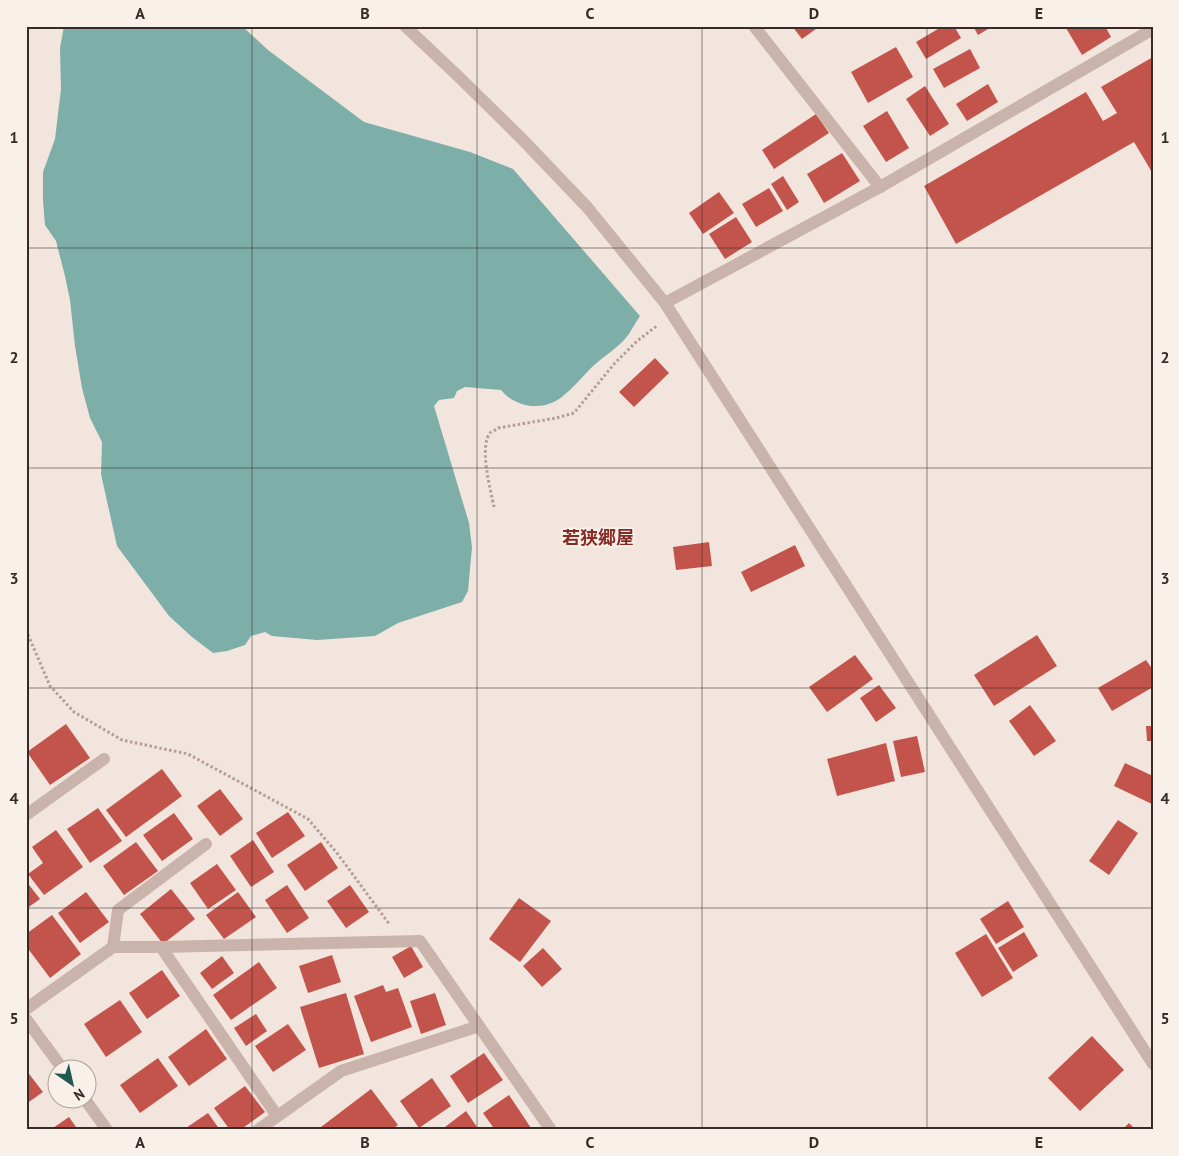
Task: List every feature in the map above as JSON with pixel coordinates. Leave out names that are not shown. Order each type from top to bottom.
[{"type":"street","points":[[405,26],[460,77],[587,207],[668,308],[1153,1064]]},
{"type":"street","points":[[754,26],[880,187]]},
{"type":"street","points":[[668,308],[1153,29]]},
{"type":"street","points":[[26,816],[104,759]]},
{"type":"street","points":[[113,947],[118,910],[206,844]]},
{"type":"street","points":[[26,1009],[113,947],[420,941],[551,1130]]},
{"type":"street","points":[[161,947],[277,1116]]},
{"type":"street","points":[[26,1019],[55,1058]]},
{"type":"street","points":[[258,1130],[342,1072],[480,1026]]},
{"type":"street","points":[[91,1108],[107,1130]]},
{"type":"path","points":[[494,507],[486,471],[485,445],[490,433],[498,428],[574,413],[614,364],[668,308]]},
{"type":"path","points":[[26,630],[50,686],[74,712],[122,740],[188,754],[308,819],[336,853],[402,942]]},
{"type":"water","points":[[64,26],[242,26],[268,50],[364,122],[470,152],[513,169],[640,316],[621,343],[594,365],[570,390],[555,401],[539,406],[530,406],[514,401],[501,390],[465,387],[457,391],[454,398],[439,400],[434,406],[469,523],[472,547],[468,591],[462,602],[398,623],[375,636],[317,640],[272,636],[265,632],[251,636],[245,645],[213,653],[169,616],[117,546],[101,474],[102,442],[90,418],[82,388],[65,276],[56,241],[45,225],[43,172],[55,139],[61,89],[60,48]]},
{"type":"building","points":[[792,26],[820,26],[802,39]]},
{"type":"building","points":[[943,26],[954,26],[961,38],[926,59],[916,42]]},
{"type":"building","points":[[973,26],[993,26],[978,35]]},
{"type":"building","points":[[1068,26],[1105,26],[1111,37],[1082,55],[1066,28]]},
{"type":"building","points":[[896,47],[913,77],[868,103],[851,72]]},
{"type":"building","points":[[970,49],[980,68],[944,88],[933,69]]},
{"type":"building","points":[[1153,57],[1153,174],[1134,142],[956,244],[924,186],[1086,92],[1103,121],[1117,113],[1101,87]]},
{"type":"building","points":[[988,84],[998,102],[967,121],[956,104]]},
{"type":"building","points":[[925,86],[949,124],[930,136],[906,99]]},
{"type":"building","points":[[887,111],[909,148],[886,162],[863,126]]},
{"type":"building","points":[[816,114],[829,133],[774,169],[762,150]]},
{"type":"building","points":[[842,153],[860,181],[824,203],[807,174]]},
{"type":"building","points":[[783,176],[799,202],[787,210],[771,184]]},
{"type":"building","points":[[769,188],[783,211],[756,227],[742,204]]},
{"type":"building","points":[[719,192],[734,213],[703,234],[689,213]]},
{"type":"building","points":[[736,217],[752,242],[725,259],[709,234]]},
{"type":"building","points":[[655,358],[669,373],[634,407],[619,392]]},
{"type":"building","points":[[709,542],[712,566],[676,570],[673,547]]},
{"type":"building","points":[[795,545],[805,566],[751,592],[741,572]]},
{"type":"building","points":[[1037,635],[1057,666],[994,706],[974,675]]},
{"type":"building","points":[[855,655],[873,679],[827,712],[809,687]]},
{"type":"building","points":[[1146,660],[1153,670],[1153,687],[1112,711],[1098,688]]},
{"type":"building","points":[[879,685],[896,708],[876,722],[860,698]]},
{"type":"building","points":[[1030,705],[1056,741],[1034,756],[1009,721]]},
{"type":"building","points":[[66,724],[90,758],[50,785],[27,752]]},
{"type":"building","points":[[1146,726],[1153,726],[1153,741],[1147,741]]},
{"type":"building","points":[[917,736],[925,772],[901,777],[893,741]]},
{"type":"building","points":[[886,743],[895,781],[837,796],[827,759]]},
{"type":"building","points":[[1125,763],[1153,776],[1152,804],[1114,786]]},
{"type":"building","points":[[162,769],[182,796],[126,837],[106,810]]},
{"type":"building","points":[[220,789],[243,819],[220,836],[197,806]]},
{"type":"building","points":[[98,808],[122,841],[90,863],[67,829]]},
{"type":"building","points":[[288,812],[305,836],[272,858],[256,833]]},
{"type":"building","points":[[174,813],[193,839],[162,861],[143,835]]},
{"type":"building","points":[[1118,820],[1138,833],[1109,875],[1089,861]]},
{"type":"building","points":[[56,830],[83,867],[44,895],[28,874],[43,863],[32,847]]},
{"type":"building","points":[[253,840],[274,872],[251,887],[230,856]]},
{"type":"building","points":[[136,842],[158,871],[124,895],[103,866]]},
{"type":"building","points":[[321,842],[338,868],[305,891],[287,865]]},
{"type":"building","points":[[217,864],[236,890],[208,909],[190,883]]},
{"type":"building","points":[[26,881],[40,899],[26,909]]},
{"type":"building","points":[[287,885],[309,918],[287,933],[265,900]]},
{"type":"building","points":[[350,885],[369,912],[346,928],[327,901]]},
{"type":"building","points":[[171,889],[195,919],[163,944],[140,914]]},
{"type":"building","points":[[86,892],[109,922],[80,943],[58,913]]},
{"type":"building","points":[[238,892],[256,917],[224,939],[206,915]]},
{"type":"building","points":[[519,898],[551,921],[520,962],[489,939]]},
{"type":"building","points":[[1008,901],[1024,927],[996,944],[980,919]]},
{"type":"building","points":[[52,915],[81,954],[50,978],[26,946],[26,934]]},
{"type":"building","points":[[1024,932],[1038,956],[1013,972],[998,948]]},
{"type":"building","points":[[986,934],[1013,978],[982,997],[955,953]]},
{"type":"building","points":[[411,946],[423,967],[404,978],[392,957]]},
{"type":"building","points":[[543,948],[562,969],[542,987],[523,966]]},
{"type":"building","points":[[332,955],[341,982],[308,993],[299,966]]},
{"type":"building","points":[[222,956],[234,973],[212,989],[200,973]]},
{"type":"building","points":[[259,962],[277,988],[231,1020],[213,995]]},
{"type":"building","points":[[162,970],[180,996],[147,1019],[129,993]]},
{"type":"building","points":[[383,985],[386,992],[398,988],[412,1027],[371,1042],[354,996]]},
{"type":"building","points":[[346,993],[364,1054],[319,1068],[300,1007]]},
{"type":"building","points":[[435,993],[446,1025],[421,1034],[410,1001]]},
{"type":"building","points":[[120,1000],[142,1032],[106,1057],[84,1024]]},
{"type":"building","points":[[256,1014],[267,1031],[246,1046],[234,1028]]},
{"type":"building","points":[[288,1024],[306,1050],[273,1072],[255,1046]]},
{"type":"building","points":[[206,1029],[227,1059],[189,1086],[168,1057]]},
{"type":"building","points":[[1092,1036],[1124,1070],[1080,1111],[1048,1078]]},
{"type":"building","points":[[484,1053],[503,1080],[468,1103],[450,1076]]},
{"type":"building","points":[[158,1058],[178,1086],[140,1113],[120,1085]]},
{"type":"building","points":[[26,1070],[43,1092],[26,1104]]},
{"type":"building","points":[[432,1078],[451,1106],[419,1128],[400,1101]]},
{"type":"building","points":[[245,1086],[265,1112],[240,1130],[230,1130],[214,1108]]},
{"type":"building","points":[[371,1089],[398,1125],[391,1130],[323,1130],[321,1127]]},
{"type":"building","points":[[509,1095],[531,1128],[528,1130],[495,1130],[483,1113]]},
{"type":"building","points":[[466,1111],[479,1130],[441,1130]]},
{"type":"building","points":[[208,1113],[220,1130],[183,1130]]},
{"type":"building","points":[[69,1117],[78,1130],[50,1130]]},
{"type":"building","points":[[1129,1123],[1136,1130],[1122,1130]]},
{"type":"district","name":"若狭郷屋","points":[[598,537]]}]
